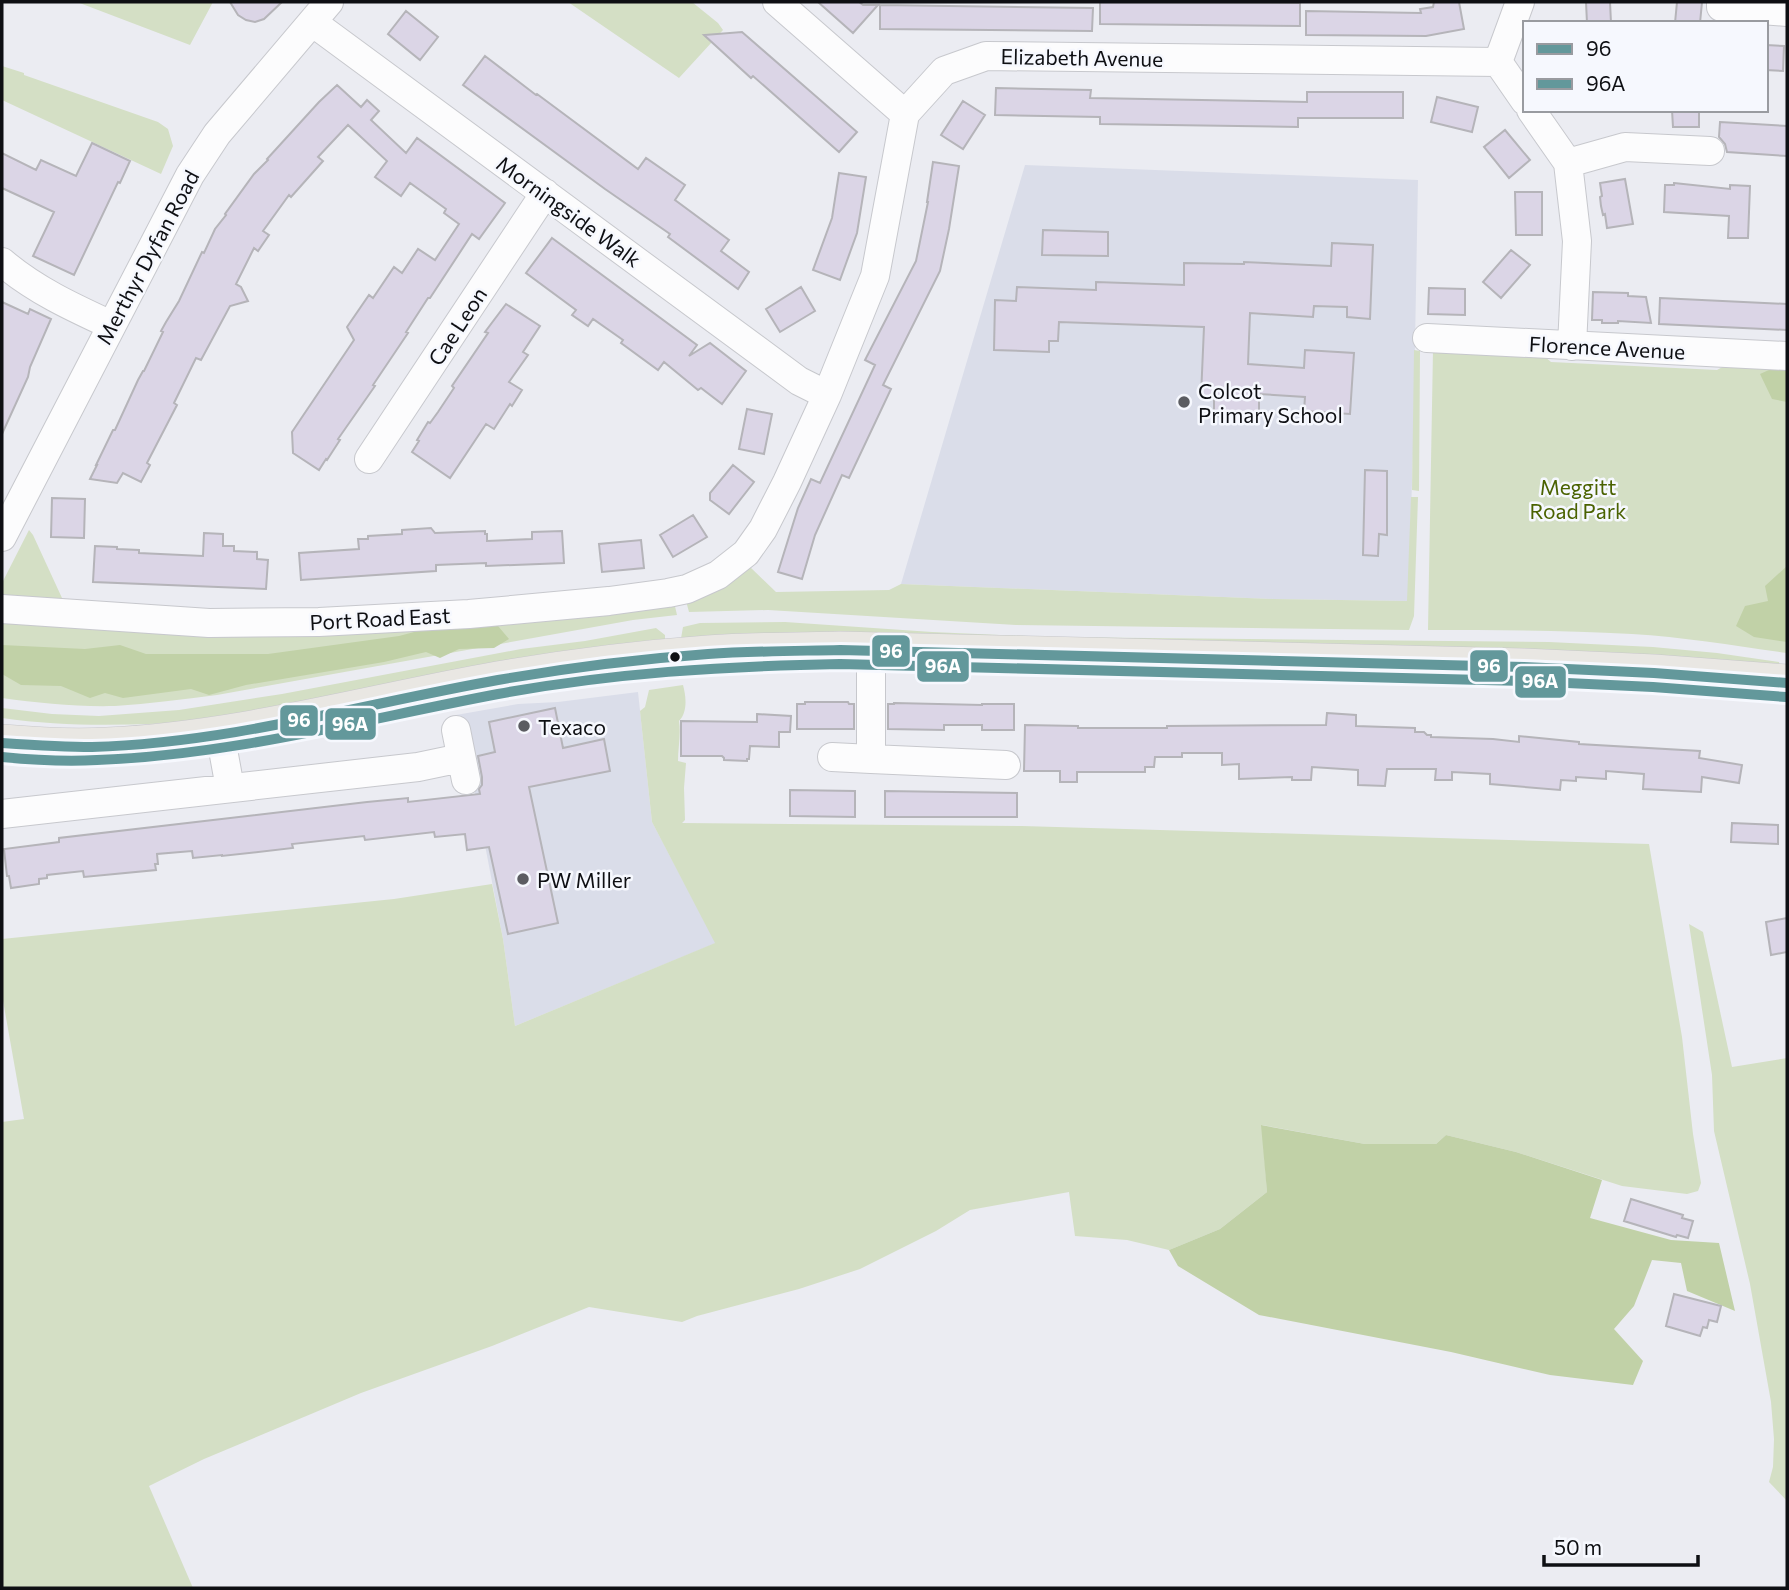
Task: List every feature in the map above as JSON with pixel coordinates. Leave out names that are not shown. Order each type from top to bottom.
[{"type":"main road","points":[[2,743],[108,746],[220,733],[499,680],[611,663],[709,654],[785,651],[1524,667],[1617,670],[1787,682]]},
{"type":"street","points":[[777,2],[905,114],[875,276],[827,395]]},
{"type":"street","points":[[1521,2],[1498,62],[1523,98]]},
{"type":"street","points":[[1721,2],[1721,7],[1787,12]]},
{"type":"street","name":"Morningside Walk","points":[[321,12],[545,192],[799,381],[827,395]]},
{"type":"street","name":"Merthyr Dyfan Road","points":[[2,537],[185,183],[205,151],[245,99],[321,12]]},
{"type":"street","name":"Elizabeth Avenue","points":[[905,114],[944,71],[986,56],[1498,62]]},
{"type":"street","points":[[1532,112],[1567,163],[1577,241],[1572,346]]},
{"type":"street","points":[[1567,163],[1625,147],[1710,151]]},
{"type":"street","name":"Cae Leon","points":[[369,459],[545,192]]},
{"type":"street","points":[[2,262],[22,279],[44,292],[111,325]]},
{"type":"street","name":"Florence Avenue","points":[[1427,338],[1787,356]]},
{"type":"street","name":"Port Road East","points":[[2,608],[209,623],[319,622],[469,614],[608,601],[687,589],[718,575],[746,553],[774,510],[827,395]]},
{"type":"street","points":[[871,651],[871,759]]},
{"type":"street","points":[[2,814],[418,767],[464,769],[456,730]]},
{"type":"street","points":[[220,733],[230,788]]},
{"type":"street","points":[[832,757],[993,758]]},
{"type":"shaded area","name":"Colcot Primary School","points":[[1025,165],[1418,180],[1408,601],[1274,599],[901,584]]},
{"type":"shaded area","points":[[638,692],[652,822],[716,943],[515,1026],[503,939],[461,720],[456,715],[518,704]]},
{"type":"green space","points":[[77,2],[213,2],[190,45]]},
{"type":"green space","points":[[568,2],[692,2],[723,30],[679,78]]},
{"type":"green space","points":[[2,66],[158,122],[168,129],[173,146],[161,174],[2,100]]},
{"type":"green space","points":[[1414,350],[1420,351],[1419,491],[1412,490]]},
{"type":"green space","name":"Meggitt Road Park","points":[[1433,350],[1543,355],[1551,362],[1717,370],[1728,364],[1787,367],[1787,653],[1632,634],[1428,630]]},
{"type":"green space","points":[[1787,362],[1787,402],[1772,399],[1760,374]]},
{"type":"green space","points":[[1411,497],[1418,497],[1414,616],[1409,630],[1016,625],[768,610],[689,612],[686,601],[750,567],[776,592],[889,590],[901,584],[1274,599],[1407,601]]},
{"type":"green space","points":[[29,530],[62,598],[62,606],[2,601],[2,583]]},
{"type":"green space","points":[[1787,566],[1787,642],[1754,637],[1736,626],[1745,606],[1768,601],[1765,586]]},
{"type":"green space","points":[[674,602],[677,615],[633,620],[217,695],[115,706],[2,698],[2,616]]},
{"type":"green space","points":[[456,621],[498,626],[509,639],[494,648],[459,649],[440,658],[426,652],[384,662],[246,685],[209,695],[191,689],[123,698],[105,693],[90,698],[61,686],[21,685],[2,674],[2,645],[85,649],[120,645],[146,654],[268,654],[399,636]]},
{"type":"green space","points":[[785,622],[1050,637],[1549,642],[1717,653],[1779,662],[1780,669],[680,644],[683,627],[700,623]]},
{"type":"green space","points":[[656,628],[665,635],[665,640],[208,721],[79,724],[2,718],[2,708],[99,716],[179,710],[282,694],[521,649]]},
{"type":"green space","points":[[683,685],[686,704],[679,721],[678,761],[686,763],[685,820],[682,823],[1022,826],[1649,844],[1682,1037],[1701,1183],[1698,1191],[1687,1194],[1622,1186],[1516,1152],[1446,1135],[1436,1144],[1365,1144],[1262,1125],[1267,1192],[1220,1229],[1169,1250],[1127,1240],[1075,1236],[1069,1192],[970,1210],[936,1231],[860,1269],[682,1322],[589,1307],[492,1346],[361,1393],[204,1459],[149,1486],[193,1588],[2,1588],[2,1122],[24,1119],[2,995],[2,939],[394,899],[492,884],[515,1026],[715,943],[652,822],[640,711],[645,707],[649,690]]},
{"type":"green space","points":[[1689,924],[1703,932],[1732,1067],[1787,1058],[1787,1501],[1769,1482],[1773,1467],[1774,1439],[1771,1402],[1750,1284],[1714,1131],[1712,1075]]},
{"type":"green space","points":[[1261,1125],[1365,1144],[1436,1144],[1446,1135],[1516,1152],[1602,1180],[1590,1218],[1671,1240],[1719,1243],[1735,1311],[1687,1291],[1681,1263],[1652,1260],[1634,1306],[1614,1329],[1643,1361],[1633,1385],[1550,1375],[1451,1352],[1259,1315],[1178,1266],[1169,1250],[1220,1229],[1267,1192]]},
{"type":"building","points":[[230,2],[282,2],[264,19],[255,22],[238,15]]},
{"type":"building","points":[[818,2],[859,2],[863,5],[878,5],[853,33]]},
{"type":"building","points":[[1100,2],[1300,3],[1300,26],[1100,24]]},
{"type":"building","points":[[1434,2],[1459,2],[1464,29],[1426,36],[1306,35],[1306,11],[1421,13],[1420,9],[1433,7]]},
{"type":"building","points":[[1586,2],[1610,2],[1611,21],[1587,21]]},
{"type":"building","points":[[1677,2],[1702,2],[1700,21],[1675,21]]},
{"type":"building","points":[[880,5],[1093,8],[1092,31],[880,29]]},
{"type":"building","points":[[406,11],[438,37],[420,60],[388,34]]},
{"type":"building","points":[[742,32],[857,132],[839,152],[704,35]]},
{"type":"building","points":[[1768,45],[1784,46],[1783,71],[1768,70]]},
{"type":"building","points":[[485,56],[638,169],[646,158],[685,185],[675,200],[729,240],[721,251],[749,272],[738,289],[668,237],[670,234],[463,85]]},
{"type":"building","points":[[337,85],[361,107],[367,100],[379,111],[371,120],[406,153],[417,138],[505,203],[479,239],[472,234],[428,298],[373,385],[375,386],[319,470],[293,453],[292,432],[354,340],[347,327],[369,295],[373,298],[394,267],[402,273],[418,249],[435,260],[459,224],[444,213],[446,209],[410,183],[401,196],[375,177],[387,161],[348,125],[318,157],[323,161],[291,197],[289,195],[263,231],[269,235],[258,251],[254,248],[236,284],[241,287],[248,301],[230,306],[201,360],[196,358],[174,403],[177,405],[147,463],[150,465],[141,482],[123,473],[117,483],[90,479],[163,332],[161,331],[215,229],[254,174]]},
{"type":"building","points":[[996,88],[1091,90],[1090,98],[1307,102],[1307,92],[1403,92],[1403,118],[1298,118],[1298,127],[1100,124],[1100,117],[995,115]]},
{"type":"building","points":[[1437,97],[1478,107],[1472,132],[1431,122]]},
{"type":"building","points":[[963,101],[985,115],[963,149],[941,135]]},
{"type":"building","points":[[1672,112],[1699,112],[1699,127],[1673,127]]},
{"type":"building","points":[[1720,122],[1787,126],[1787,156],[1727,152],[1719,137]]},
{"type":"building","points":[[1505,130],[1530,160],[1509,178],[1484,147]]},
{"type":"building","points":[[92,143],[130,161],[74,275],[33,256],[54,212],[2,188],[2,153],[36,170],[41,160],[76,176]]},
{"type":"building","points":[[933,162],[959,166],[940,271],[883,385],[891,389],[849,478],[842,475],[815,535],[802,579],[778,572],[798,508],[811,479],[820,483],[875,365],[865,360],[916,261]]},
{"type":"building","points":[[839,173],[866,177],[857,233],[840,280],[813,270],[832,218]]},
{"type":"building","points":[[1625,179],[1633,224],[1607,228],[1601,206],[1600,183]]},
{"type":"building","points":[[1674,183],[1730,189],[1730,185],[1750,186],[1748,238],[1728,238],[1729,216],[1664,212],[1665,185]]},
{"type":"building","points":[[1515,192],[1542,192],[1542,235],[1516,235]]},
{"type":"building","points":[[1043,230],[1108,232],[1108,256],[1042,255]]},
{"type":"building","points":[[552,238],[697,345],[689,356],[710,343],[746,371],[722,404],[701,388],[698,390],[664,362],[658,370],[593,319],[588,326],[572,315],[576,310],[526,273]]},
{"type":"building","points":[[1332,243],[1373,245],[1370,319],[1347,317],[1347,307],[1314,306],[1313,317],[1250,313],[1248,364],[1304,368],[1305,350],[1354,353],[1350,414],[1304,411],[1305,397],[1259,394],[1259,418],[1214,416],[1214,396],[1201,396],[1204,327],[1059,322],[1058,341],[1049,341],[1049,352],[994,350],[995,300],[1016,301],[1017,287],[1096,290],[1096,282],[1184,285],[1184,263],[1244,262],[1331,266]]},
{"type":"building","points":[[1511,250],[1530,265],[1501,298],[1483,282]]},
{"type":"building","points":[[801,287],[815,311],[780,332],[766,309]]},
{"type":"building","points":[[1429,288],[1465,289],[1465,315],[1428,314]]},
{"type":"building","points":[[1593,292],[1628,293],[1628,296],[1646,297],[1651,323],[1602,323],[1602,320],[1592,320]]},
{"type":"building","points":[[1660,298],[1787,304],[1787,330],[1659,324]]},
{"type":"building","points":[[2,302],[28,314],[30,309],[51,319],[2,434]]},
{"type":"building","points":[[506,304],[540,326],[523,352],[528,355],[509,382],[522,390],[494,429],[486,424],[450,478],[412,452],[428,422],[430,423],[438,412],[488,333],[485,332]]},
{"type":"building","points":[[747,409],[772,414],[764,454],[739,449]]},
{"type":"building","points":[[733,465],[754,482],[729,514],[710,500],[710,493]]},
{"type":"building","points":[[1365,470],[1387,471],[1387,535],[1379,534],[1378,556],[1363,555]]},
{"type":"building","points":[[52,498],[85,499],[84,538],[51,537]]},
{"type":"building","points":[[693,515],[707,537],[673,557],[660,535]]},
{"type":"building","points":[[431,528],[435,533],[485,531],[487,541],[532,539],[532,532],[562,531],[564,563],[436,565],[436,571],[301,580],[299,553],[359,549],[358,539],[368,539],[368,536],[402,534],[402,530]]},
{"type":"building","points":[[204,533],[223,534],[223,546],[234,546],[234,551],[257,552],[257,559],[268,560],[266,589],[93,582],[95,546],[139,550],[139,553],[203,556]]},
{"type":"building","points":[[641,540],[644,568],[602,572],[599,544]]},
{"type":"building","points":[[797,704],[854,704],[854,729],[797,729]]},
{"type":"building","points":[[888,704],[1014,704],[1014,730],[982,730],[982,725],[944,725],[944,730],[888,729]]},
{"type":"building","points":[[555,708],[563,748],[604,739],[610,771],[529,787],[558,923],[508,934],[489,847],[467,850],[465,834],[435,837],[434,832],[365,840],[364,836],[292,844],[293,848],[193,858],[192,851],[157,854],[156,870],[84,877],[83,871],[47,875],[47,878],[39,879],[39,884],[11,888],[7,876],[4,849],[59,842],[59,838],[367,802],[408,798],[408,802],[480,794],[482,777],[478,756],[495,752],[489,722]]},
{"type":"building","points":[[1327,713],[1356,715],[1356,726],[1415,728],[1415,732],[1424,732],[1431,737],[1519,742],[1519,736],[1579,744],[1700,751],[1699,758],[1742,765],[1739,783],[1702,777],[1701,792],[1643,789],[1644,774],[1606,771],[1606,779],[1576,777],[1576,781],[1561,780],[1560,790],[1490,784],[1490,774],[1452,772],[1452,780],[1435,780],[1436,769],[1387,769],[1385,786],[1358,785],[1358,770],[1312,767],[1311,780],[1292,780],[1292,777],[1239,779],[1239,764],[1222,765],[1222,753],[1182,753],[1182,757],[1155,757],[1154,767],[1145,767],[1145,772],[1077,772],[1077,782],[1060,782],[1060,771],[1024,771],[1025,725],[1167,728],[1326,725]]},
{"type":"building","points":[[757,714],[791,716],[790,732],[779,732],[779,747],[750,746],[747,761],[724,760],[722,756],[681,756],[681,721],[757,722]]},
{"type":"building","points":[[790,790],[855,791],[855,817],[790,816]]},
{"type":"building","points":[[885,791],[1017,793],[1017,817],[885,817]]},
{"type":"building","points":[[1732,823],[1778,825],[1778,844],[1731,842]]},
{"type":"building","points":[[1787,918],[1787,952],[1771,955],[1766,922]]},
{"type":"building","points":[[1631,1199],[1683,1215],[1682,1218],[1693,1221],[1688,1238],[1676,1237],[1624,1221]]},
{"type":"building","points":[[1674,1294],[1721,1306],[1717,1322],[1709,1320],[1707,1328],[1703,1327],[1700,1336],[1666,1326]]},
{"type":"transit line","name":"96","points":[[2,743],[92,747],[195,738],[550,672],[655,658],[758,652],[840,650],[1524,667],[1787,683]]},
{"type":"transit line","name":"96A","points":[[2,757],[85,761],[148,757],[249,744],[498,694],[583,681],[668,672],[797,665],[1524,681],[1786,697]]},
{"type":"place","name":"Colcot Primary School","points":[[1184,402]]},
{"type":"place","name":"Texaco","points":[[524,726]]},
{"type":"place","name":"PW Miller","points":[[523,879]]}]
